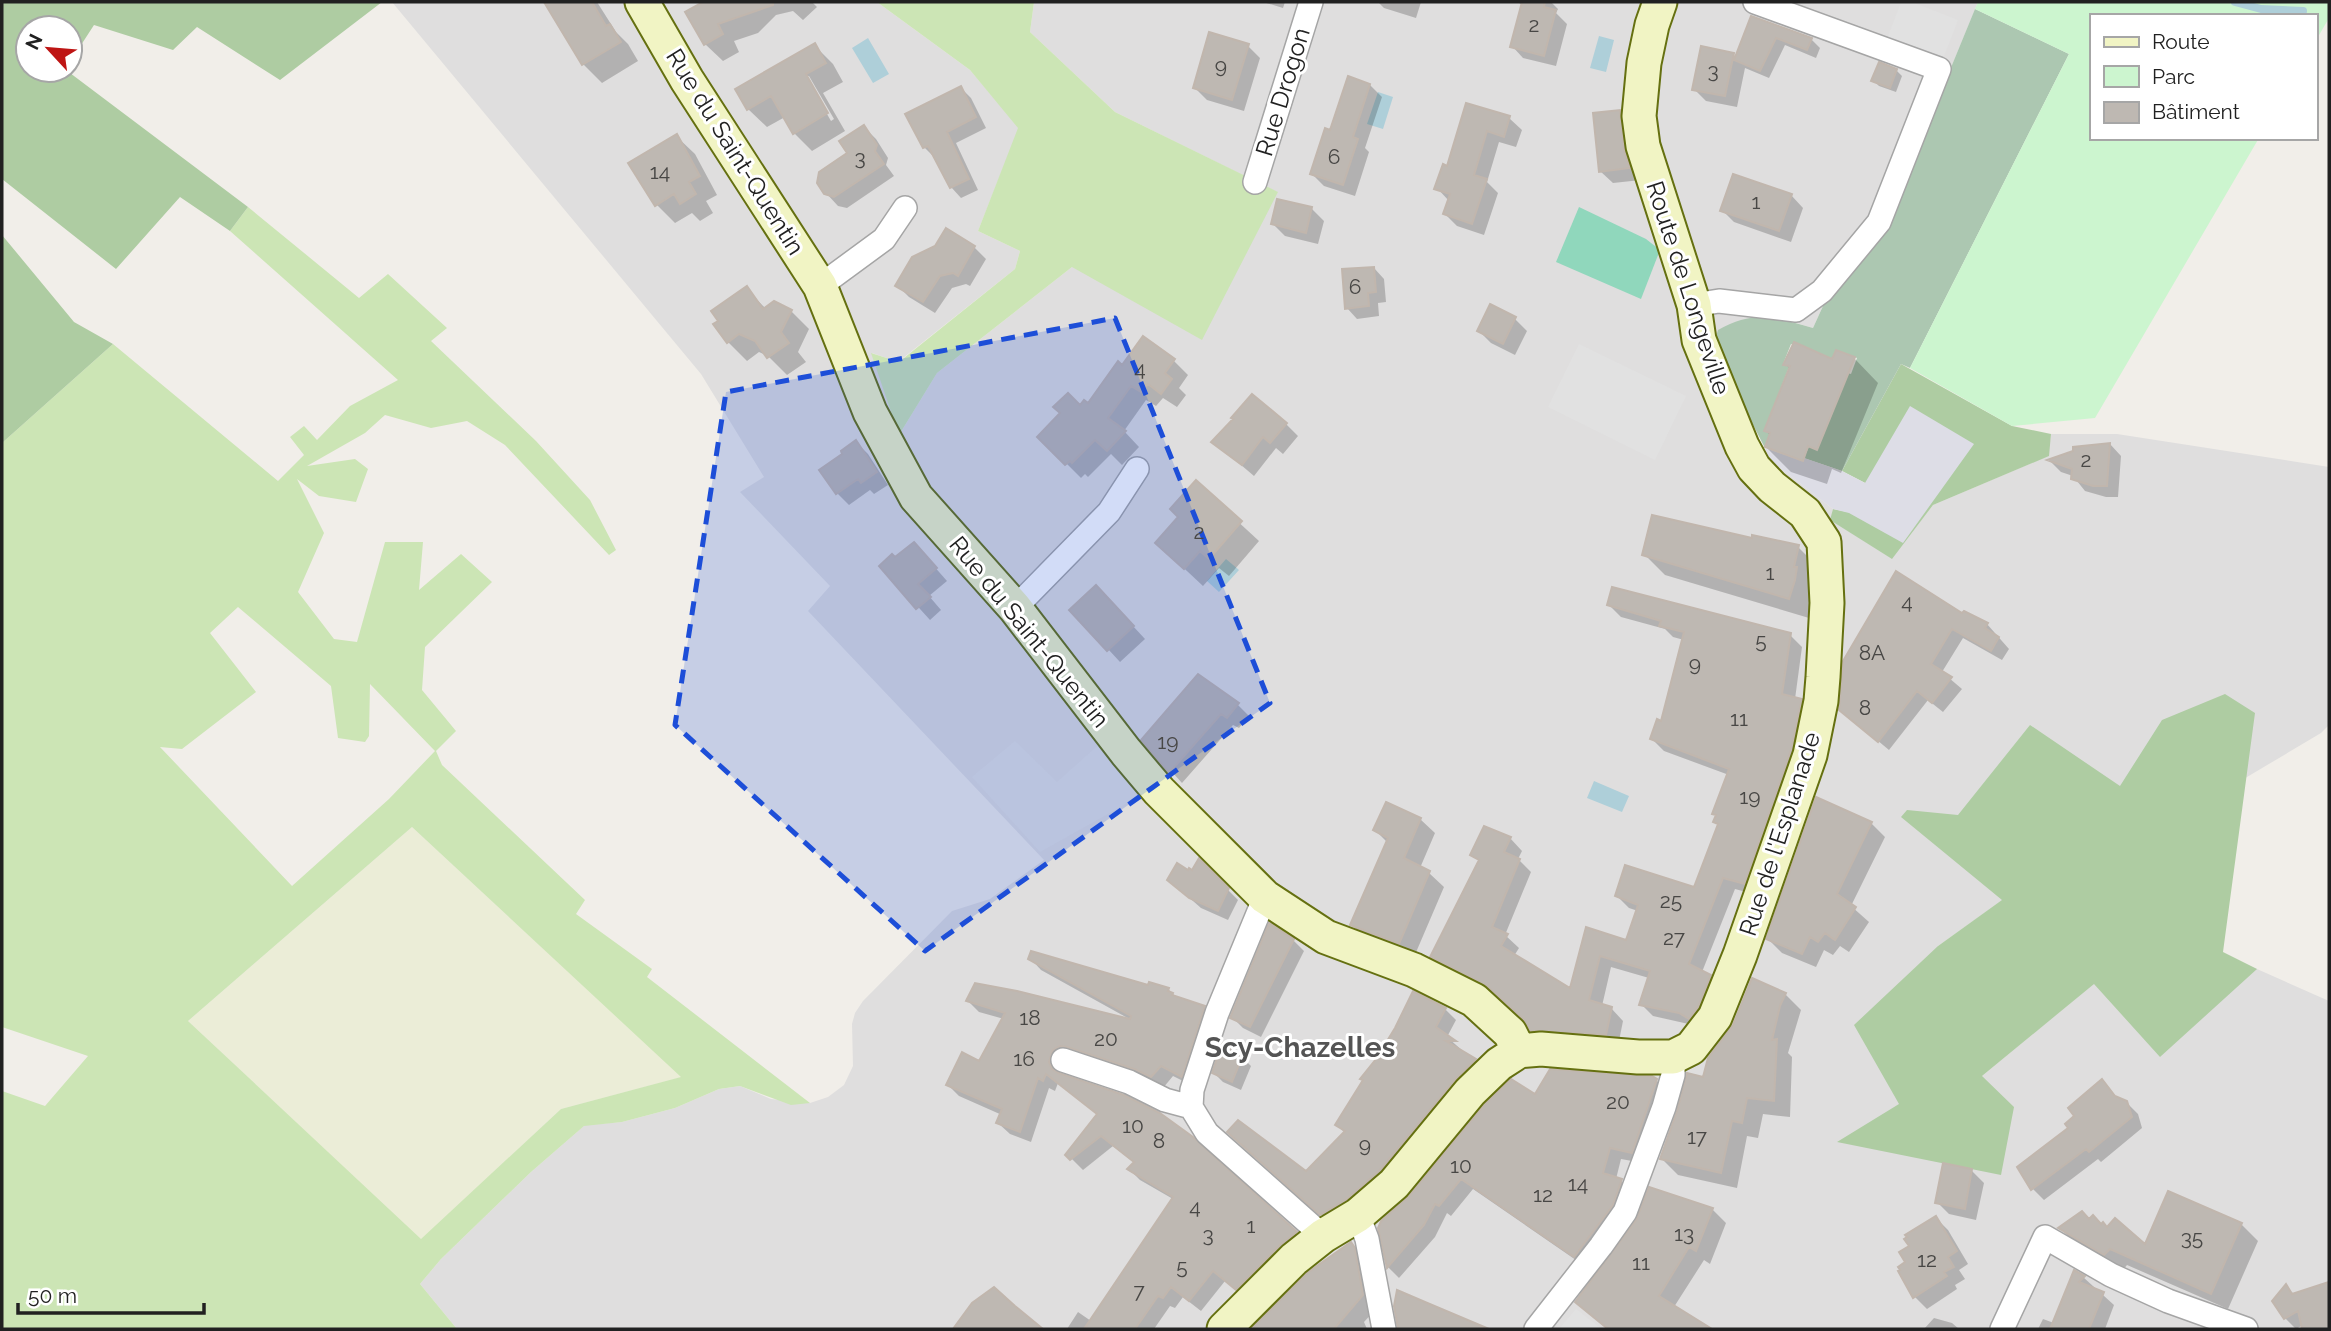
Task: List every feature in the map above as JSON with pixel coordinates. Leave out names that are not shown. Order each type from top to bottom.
[{"type":"street","name":"Rue du Saint-Quentin","points":[[642,2],[687,80],[820,286],[870,412],[916,496],[1015,608],[1142,772],[1265,897],[1326,937],[1414,970],[1474,1000],[1510,1034],[1519,1051]]},
{"type":"street","name":"Rue Drogon","points":[[1255,182],[1311,2]]},
{"type":"street","name":"Route de Longeville","points":[[1660,2],[1644,63],[1639,116],[1643,146],[1694,305],[1699,340],[1742,446],[1754,468],[1772,487],[1805,513],[1824,542]]},
{"type":"street","points":[[1694,305],[1719,301],[1796,310],[1822,291],[1879,222],[1939,69],[1755,2]]},
{"type":"street","points":[[820,286],[884,239],[905,208]]},
{"type":"street","points":[[1015,608],[1109,512],[1137,469]]},
{"type":"street","name":"Rue de l'Esplanade","points":[[1673,1057],[1691,1048],[1715,1017],[1740,955],[1810,755],[1823,677],[1827,603],[1824,542]]},
{"type":"street","points":[[1265,897],[1217,1013],[1192,1090],[1191,1107],[1207,1133],[1323,1237]]},
{"type":"street","points":[[1224,1329],[1294,1259],[1358,1215],[1394,1184],[1470,1092],[1499,1063],[1519,1051],[1541,1049],[1673,1057],[1673,1076],[1664,1107],[1625,1212],[1536,1329]]},
{"type":"street","points":[[1063,1060],[1129,1082],[1165,1100],[1191,1107]]},
{"type":"street","points":[[1358,1215],[1367,1239],[1384,1329]]},
{"type":"street","points":[[2003,1329],[2045,1237],[2111,1275],[2168,1301],[2246,1329]]},
{"type":"highlighted area","points":[[1115,318],[1270,703],[925,951],[675,725],[726,392]]},
{"type":"shaded area","points":[[392,2],[877,2],[970,70],[1019,128],[978,231],[1020,251],[1015,269],[898,362],[872,353],[899,435],[937,373],[1072,267],[1277,192],[1115,112],[1030,32],[1034,2],[1978,2],[1886,226],[1828,295],[1813,328],[1769,315],[1729,378],[1769,459],[1833,509],[1831,520],[1891,558],[1933,505],[2048,456],[2051,434],[2117,434],[2329,467],[2329,725],[2321,733],[2205,802],[2027,883],[1938,946],[1982,1076],[2162,927],[2329,1001],[2329,1329],[457,1329],[420,1284],[441,1259],[531,1172],[585,1125],[622,1122],[675,1108],[719,1089],[740,1086],[771,1099],[810,1103],[828,1097],[844,1085],[853,1066],[852,1024],[863,1001],[952,911],[990,899],[1044,860],[808,611],[830,586],[740,492],[764,477],[701,374]]},
{"type":"shaded area","points":[[1901,2],[1912,2],[1958,20],[1939,69],[1884,47]]},
{"type":"shaded area","points":[[1579,344],[1686,396],[1655,460],[1548,407]]},
{"type":"shaded area","points":[[1910,406],[1974,444],[1903,543],[1849,513],[1833,509],[1769,459],[1765,448],[1842,471],[1865,483]]},
{"type":"shaded area","points":[[1015,741],[1057,782],[1103,741],[1145,793],[1040,852],[972,777]]},
{"type":"shaded area","points":[[1576,1309],[1602,1329],[1559,1329]]},
{"type":"green space","points":[[2,2],[382,2],[280,80],[197,27],[173,50],[94,25],[84,40],[84,14],[14,14],[14,84],[84,84],[248,207],[230,231],[180,197],[116,269],[2,179]]},
{"type":"green space","points":[[877,2],[1034,2],[1030,32],[1115,112],[1278,192],[1202,340],[1072,267],[937,373],[899,435],[871,353],[899,362],[1015,269],[1020,251],[978,231],[1018,128],[970,70]]},
{"type":"green space","points":[[1978,2],[2329,2],[2329,18],[2317,39],[2317,14],[2090,14],[2090,140],[2258,140],[2095,418],[2012,426],[1910,368],[2069,54],[1975,9]]},
{"type":"green space","points":[[1975,9],[2069,54],[1910,368],[1901,364],[1842,471],[1804,458],[1809,447],[1816,449],[1844,372],[1851,374],[1857,358],[1836,350],[1832,359],[1791,344],[1783,364],[1789,367],[1764,431],[1770,433],[1765,448],[1729,378],[1715,340],[1718,330],[1731,323],[1754,317],[1776,318],[1813,328],[1828,295],[1886,226]]},
{"type":"green space","points":[[248,207],[359,298],[388,274],[447,328],[431,341],[536,441],[590,500],[616,550],[609,555],[505,445],[467,421],[431,428],[385,415],[365,433],[307,466],[355,459],[368,469],[356,502],[319,496],[297,479],[324,533],[298,592],[334,639],[357,642],[385,542],[423,542],[419,590],[461,554],[492,582],[425,647],[422,690],[456,731],[436,751],[442,765],[585,900],[576,914],[652,969],[647,977],[810,1103],[791,1105],[740,1086],[719,1089],[675,1108],[622,1122],[584,1126],[531,1172],[441,1259],[420,1284],[457,1329],[2,1329],[2,1091],[45,1106],[88,1056],[2,1027],[2,443],[113,344],[278,481],[304,455],[290,437],[304,426],[317,440],[350,406],[398,380],[230,231]],"holes":[[[238,607],[331,686],[338,738],[365,742],[369,736],[370,684],[435,751],[389,799],[292,886],[160,747],[182,749],[256,692],[210,633]],[[412,827],[681,1077],[561,1109],[421,1239],[188,1021]]]},
{"type":"green space","points":[[1579,207],[1646,239],[1660,250],[1641,299],[1556,262]]},
{"type":"green space","points":[[2,235],[74,322],[113,344],[2,443]]},
{"type":"green space","points":[[1901,364],[2012,426],[2051,434],[2049,456],[1933,505],[1892,559],[1830,520],[1833,509],[1892,521],[1873,487],[1842,471]]},
{"type":"green space","points":[[2225,694],[2255,713],[2223,952],[2257,969],[2160,1057],[2094,984],[1982,1076],[2014,1107],[2001,1175],[1837,1142],[1899,1104],[1854,1025],[1938,946],[2002,900],[1901,817],[1907,810],[1958,815],[2030,725],[2120,786],[2162,720]]},
{"type":"green space","points":[[412,827],[682,1077],[561,1109],[421,1240],[188,1021]]},
{"type":"water","points":[[1599,36],[1614,40],[1606,72],[1590,68]]},
{"type":"water","points":[[868,38],[889,74],[873,83],[852,48]]},
{"type":"water","points":[[1378,92],[1393,97],[1383,129],[1367,124]]},
{"type":"water","points":[[1226,559],[1239,570],[1219,592],[1207,581]]},
{"type":"water","points":[[1594,781],[1629,796],[1622,812],[1587,798]]},
{"type":"building","points":[[544,2],[592,2],[606,26],[610,24],[621,42],[582,65]]},
{"type":"building","points":[[703,2],[773,2],[773,5],[718,24],[723,34],[704,45],[685,12]]},
{"type":"building","points":[[1522,2],[1545,2],[1544,7],[1556,10],[1544,56],[1510,47]]},
{"type":"building","points":[[1751,16],[1812,38],[1807,50],[1776,38],[1760,71],[1734,60]]},
{"type":"building","points":[[1209,32],[1249,44],[1232,100],[1193,88]]},
{"type":"building","points":[[815,43],[826,63],[806,74],[828,113],[793,134],[771,96],[747,110],[735,89]]},
{"type":"building","points":[[1701,46],[1734,53],[1725,96],[1692,90]]},
{"type":"building","points":[[1879,62],[1897,69],[1890,88],[1871,81]]},
{"type":"building","points":[[1348,76],[1370,84],[1353,137],[1358,139],[1343,185],[1310,174],[1325,128],[1330,130]]},
{"type":"building","points":[[961,86],[976,117],[947,132],[969,179],[950,188],[928,146],[923,148],[905,114]]},
{"type":"building","points":[[1466,103],[1510,116],[1504,137],[1487,131],[1474,175],[1487,179],[1472,224],[1443,214],[1450,194],[1434,189],[1443,164],[1447,166]]},
{"type":"building","points":[[1620,110],[1624,149],[1630,168],[1599,172],[1593,113]]},
{"type":"building","points":[[864,125],[877,145],[875,151],[884,164],[834,197],[824,194],[817,183],[819,172],[847,153],[839,141]]},
{"type":"building","points":[[677,134],[700,176],[689,182],[696,194],[680,204],[674,194],[655,206],[628,163]]},
{"type":"building","points":[[1733,174],[1792,194],[1779,231],[1720,211]]},
{"type":"building","points":[[1277,199],[1312,207],[1306,233],[1271,224]]},
{"type":"building","points":[[946,228],[975,246],[958,276],[953,273],[940,276],[923,302],[895,286],[912,257],[935,246]]},
{"type":"building","points":[[1374,267],[1376,292],[1368,293],[1369,306],[1345,309],[1342,269]]},
{"type":"building","points":[[747,286],[763,309],[774,301],[792,310],[781,332],[789,343],[767,358],[755,341],[739,334],[727,343],[713,324],[718,321],[711,311]]},
{"type":"building","points":[[1490,304],[1516,317],[1503,344],[1477,331]]},
{"type":"building","points":[[1143,336],[1175,359],[1165,373],[1172,379],[1161,394],[1148,384],[1141,392],[1131,386],[1108,418],[1126,431],[1107,451],[1095,440],[1072,463],[1070,461],[1065,465],[1037,437],[1060,413],[1053,407],[1068,393],[1080,405],[1084,400],[1088,403],[1118,361],[1122,365]]},
{"type":"building","points":[[1794,342],[1832,359],[1836,350],[1855,357],[1817,450],[1808,446],[1803,461],[1765,447],[1770,433],[1764,431],[1790,366],[1783,365]]},
{"type":"building","points":[[1252,394],[1287,423],[1270,443],[1263,437],[1242,465],[1211,442]]},
{"type":"building","points":[[856,440],[877,472],[861,483],[858,479],[836,494],[819,470]]},
{"type":"building","points":[[2110,443],[2107,486],[2093,486],[2071,479],[2072,469],[2047,460],[2073,451],[2073,447]]},
{"type":"building","points":[[1196,480],[1242,521],[1209,559],[1200,551],[1184,569],[1155,543],[1178,517],[1170,509]]},
{"type":"building","points":[[1652,515],[1752,538],[1752,535],[1799,545],[1794,567],[1797,567],[1795,580],[1789,599],[1642,555]]},
{"type":"building","points":[[914,542],[937,568],[918,584],[931,597],[916,609],[879,566],[892,554],[895,557]]},
{"type":"building","points":[[1896,571],[1962,613],[1964,611],[1988,623],[1985,628],[1999,637],[1991,651],[1952,629],[1931,664],[1952,677],[1932,703],[1917,691],[1878,742],[1839,710],[1843,661]]},
{"type":"building","points":[[1096,585],[1134,626],[1107,651],[1069,610]]},
{"type":"building","points":[[1612,587],[1791,633],[1782,694],[1802,699],[1791,750],[1745,884],[1723,878],[1689,964],[1711,975],[1698,1007],[1689,1019],[1679,1013],[1639,1005],[1650,971],[1600,956],[1589,1000],[1612,1007],[1606,1035],[1530,1031],[1523,1019],[1487,986],[1430,957],[1479,860],[1470,855],[1484,826],[1511,837],[1504,852],[1520,859],[1492,927],[1508,934],[1501,946],[1570,988],[1586,927],[1626,940],[1638,905],[1615,896],[1625,865],[1694,887],[1718,824],[1713,822],[1716,815],[1712,814],[1729,769],[1650,739],[1657,719],[1661,721],[1684,632],[1659,626],[1661,621],[1607,605]]},
{"type":"building","points":[[1198,674],[1239,703],[1227,718],[1221,714],[1169,773],[1141,740]]},
{"type":"building","points":[[1816,797],[1872,822],[1837,894],[1856,907],[1835,940],[1825,933],[1818,942],[1810,937],[1802,954],[1766,939]]},
{"type":"building","points":[[1386,802],[1421,818],[1404,858],[1430,871],[1399,944],[1350,925],[1388,838],[1373,830]]},
{"type":"building","points":[[1199,858],[1229,888],[1218,911],[1189,898],[1167,880],[1177,863],[1192,870]]},
{"type":"building","points":[[1269,923],[1294,939],[1250,1027],[1230,1018]]},
{"type":"building","points":[[1031,951],[1148,985],[1149,982],[1169,988],[1168,991],[1173,993],[1172,995],[1205,1006],[1182,1077],[1161,1066],[1151,1077],[1060,1046],[1053,1050],[1049,1062],[1052,1069],[1059,1073],[1124,1095],[1160,1113],[1193,1137],[1297,1232],[1280,1245],[1236,1290],[1213,1271],[1189,1301],[1171,1287],[1163,1298],[1158,1296],[1135,1329],[1084,1329],[1173,1197],[1127,1169],[1134,1162],[1101,1136],[1070,1160],[1065,1155],[1097,1114],[1046,1074],[1043,1081],[1038,1078],[1020,1132],[996,1123],[1002,1109],[946,1085],[962,1052],[979,1061],[1005,1013],[966,1001],[975,983],[1130,1019],[1131,1016],[1028,959]]},
{"type":"building","points":[[1752,978],[1786,993],[1772,1040],[1777,1039],[1774,1101],[1747,1098],[1742,1123],[1732,1121],[1721,1173],[1660,1159],[1687,1073],[1703,1077],[1708,1058],[1733,1025]]},
{"type":"building","points":[[1413,991],[1446,1008],[1436,1027],[1456,1041],[1446,1041],[1476,1059],[1455,1080],[1380,1170],[1347,1199],[1320,1215],[1227,1132],[1238,1120],[1306,1171],[1345,1131],[1335,1125],[1363,1080],[1360,1079],[1395,1028]]},
{"type":"building","points":[[1222,1043],[1243,1055],[1232,1082],[1212,1073]]},
{"type":"building","points":[[1550,1069],[1652,1076],[1657,1079],[1632,1153],[1610,1148],[1603,1173],[1622,1179],[1613,1205],[1574,1257],[1461,1179],[1439,1206],[1435,1204],[1424,1225],[1387,1268],[1378,1228],[1381,1221],[1409,1196],[1484,1105],[1511,1079],[1535,1094]]},
{"type":"building","points":[[2102,1079],[2115,1096],[2127,1101],[2132,1117],[2089,1152],[2086,1149],[2031,1190],[2017,1167],[2068,1128],[2065,1124],[2074,1116],[2068,1108]]},
{"type":"building","points":[[1943,1163],[1972,1169],[1965,1209],[1935,1203]]},
{"type":"building","points":[[1649,1187],[1713,1208],[1696,1251],[1689,1247],[1659,1296],[1712,1329],[1608,1329],[1575,1302],[1636,1220]]},
{"type":"building","points":[[2168,1191],[2242,1223],[2211,1294],[2110,1249],[2104,1255],[2058,1228],[2082,1211],[2089,1219],[2093,1215],[2107,1227],[2115,1218],[2145,1244]]},
{"type":"building","points":[[1936,1216],[1957,1251],[1948,1257],[1954,1267],[1944,1272],[1947,1276],[1913,1298],[1898,1271],[1898,1267],[1905,1262],[1899,1252],[1909,1246],[1904,1239],[1907,1237],[1905,1235]]},
{"type":"building","points":[[1351,1242],[1355,1248],[1363,1295],[1334,1329],[1251,1329],[1307,1273]]},
{"type":"building","points":[[2074,1270],[2085,1276],[2079,1282],[2104,1292],[2089,1329],[2050,1329]]},
{"type":"building","points":[[2329,1282],[2329,1329],[2302,1329],[2298,1311],[2284,1319],[2272,1301],[2286,1284],[2292,1294]]},
{"type":"building","points":[[994,1287],[1043,1329],[953,1329],[972,1303]]},
{"type":"building","points":[[1397,1290],[1489,1329],[1398,1329],[1394,1306]]},
{"type":"waterway","points":[[2235,2],[2261,9],[2303,11]]},
{"type":"district","name":"Scy-Chazelles","points":[[1300,1047]]}]
